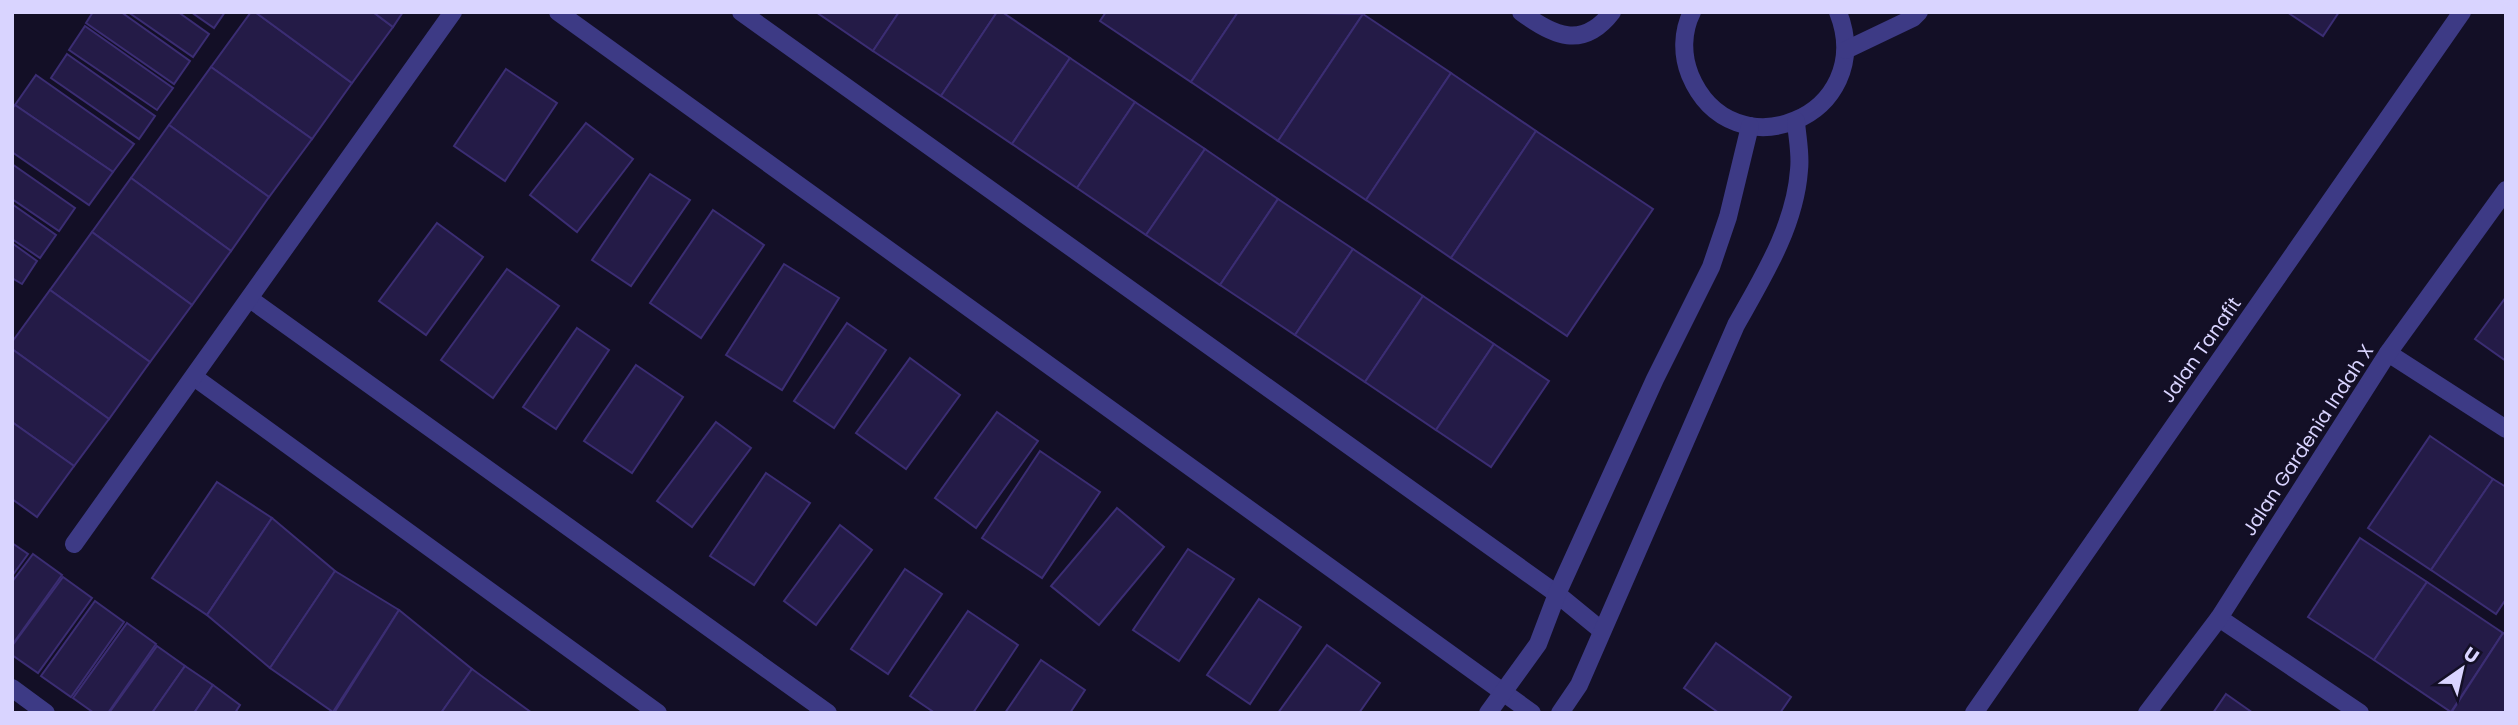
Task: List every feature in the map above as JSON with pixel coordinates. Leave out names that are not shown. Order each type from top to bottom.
[{"type":"street","points":[[74,544],[453,12]]},
{"type":"street","points":[[558,12],[1532,713]]},
{"type":"street","points":[[741,12],[1557,594],[1601,630]]},
{"type":"street","points":[[1521,12],[1538,25],[1557,34],[1573,36],[1589,33],[1603,24],[1612,12]]},
{"type":"street","points":[[1692,12],[1684,43],[1686,65],[1695,87],[1710,106],[1728,119],[1750,126],[1773,127],[1796,121],[1816,110],[1832,93],[1842,73],[1846,50],[1838,12]]},
{"type":"street","points":[[1846,50],[1913,18],[1919,12]]},
{"type":"street","name":"Jalan Tanafit","points":[[1974,713],[2462,12]]},
{"type":"street","points":[[1560,713],[1579,685],[1736,325],[1764,276],[1789,219],[1799,170],[1796,121]]},
{"type":"street","points":[[1488,713],[1538,644],[1557,594],[1680,326],[1712,267],[1728,217],[1750,126]]},
{"type":"street","name":"Jalan Gardenia Indah X","points":[[2147,713],[2219,618],[2388,353],[2506,190]]},
{"type":"street","points":[[250,299],[828,713]]},
{"type":"street","points":[[2388,353],[2506,429]]},
{"type":"street","points":[[194,377],[658,713]]},
{"type":"street","points":[[2219,618],[2360,713]]},
{"type":"street","points":[[12,688],[46,713]]},
{"type":"building","points":[[93,12],[121,12],[190,61],[174,84],[86,23]]},
{"type":"building","points":[[128,12],[178,12],[209,34],[193,57]]},
{"type":"building","points":[[191,12],[225,12],[214,28]]},
{"type":"building","points":[[251,12],[255,12],[352,83],[312,139],[211,67]]},
{"type":"building","points":[[255,12],[373,12],[393,27],[352,83]]},
{"type":"building","points":[[373,12],[403,12],[393,27]]},
{"type":"building","points":[[816,12],[899,12],[873,51]]},
{"type":"building","points":[[899,12],[997,12],[941,96],[873,51]]},
{"type":"building","points":[[997,12],[1002,12],[1070,58],[1012,144],[941,96]]},
{"type":"building","points":[[1106,12],[1238,12],[1191,82],[1100,21]]},
{"type":"building","points":[[1238,12],[1363,14],[1278,141],[1191,82]]},
{"type":"building","points":[[2287,12],[2339,12],[2323,36]]},
{"type":"building","points":[[1363,14],[1451,73],[1366,200],[1278,141]]},
{"type":"building","points":[[85,26],[173,88],[157,110],[69,50]]},
{"type":"building","points":[[67,54],[155,116],[139,139],[51,78]]},
{"type":"building","points":[[1070,58],[1135,102],[1077,188],[1012,144]]},
{"type":"building","points":[[211,67],[312,139],[269,197],[169,125]]},
{"type":"building","points":[[506,69],[557,103],[505,181],[454,146]]},
{"type":"building","points":[[1451,73],[1536,131],[1451,258],[1366,200]]},
{"type":"building","points":[[36,75],[134,144],[113,172],[15,105]]},
{"type":"building","points":[[1135,102],[1205,149],[1146,235],[1077,188]]},
{"type":"building","points":[[15,105],[113,172],[89,205],[12,152],[12,109]]},
{"type":"building","points":[[586,123],[633,159],[577,232],[530,195]]},
{"type":"building","points":[[169,125],[269,197],[231,251],[131,178]]},
{"type":"building","points":[[1536,131],[1653,209],[1567,336],[1451,258]]},
{"type":"building","points":[[1205,149],[1278,199],[1220,285],[1146,235]]},
{"type":"building","points":[[12,164],[75,208],[59,231],[12,199]]},
{"type":"building","points":[[650,174],[690,200],[631,286],[592,260]]},
{"type":"building","points":[[131,178],[231,251],[192,305],[92,232]]},
{"type":"building","points":[[1278,199],[1353,249],[1295,335],[1220,285]]},
{"type":"building","points":[[12,204],[56,235],[40,258],[12,239]]},
{"type":"building","points":[[713,210],[764,245],[701,338],[650,303]]},
{"type":"building","points":[[437,223],[483,257],[426,335],[379,301]]},
{"type":"building","points":[[92,232],[192,305],[150,362],[50,290]]},
{"type":"building","points":[[12,243],[37,261],[22,284],[12,278]]},
{"type":"building","points":[[1353,249],[1423,296],[1365,382],[1295,335]]},
{"type":"building","points":[[784,264],[839,298],[782,390],[726,355]]},
{"type":"building","points":[[507,269],[559,306],[493,398],[441,360]]},
{"type":"building","points":[[50,290],[150,362],[109,419],[12,349],[12,342]]},
{"type":"building","points":[[1423,296],[1494,344],[1436,430],[1365,382]]},
{"type":"building","points":[[2506,297],[2506,361],[2475,339]]},
{"type":"building","points":[[847,323],[886,350],[834,428],[794,401]]},
{"type":"building","points":[[577,328],[609,350],[556,429],[523,407]]},
{"type":"building","points":[[1494,344],[1549,381],[1491,467],[1436,430]]},
{"type":"building","points":[[12,349],[109,419],[74,466],[12,422]]},
{"type":"building","points":[[910,358],[960,395],[906,469],[856,433]]},
{"type":"building","points":[[636,365],[683,397],[632,473],[584,441]]},
{"type":"building","points":[[997,412],[1038,441],[976,528],[935,498]]},
{"type":"building","points":[[12,422],[74,466],[37,517],[12,499]]},
{"type":"building","points":[[716,422],[751,448],[692,527],[657,501]]},
{"type":"building","points":[[2430,436],[2493,479],[2431,570],[2368,528]]},
{"type":"building","points":[[1040,451],[1100,492],[1042,578],[982,538]]},
{"type":"building","points":[[766,473],[810,503],[754,585],[710,556]]},
{"type":"building","points":[[2493,479],[2506,487],[2506,599],[2496,614],[2431,570]]},
{"type":"building","points":[[217,482],[272,518],[207,615],[152,578]]},
{"type":"building","points":[[1117,508],[1164,547],[1099,625],[1051,586]]},
{"type":"building","points":[[272,518],[335,571],[270,668],[207,615]]},
{"type":"building","points":[[840,525],[872,550],[816,625],[784,601]]},
{"type":"building","points":[[2360,538],[2427,582],[2374,660],[2308,617]]},
{"type":"building","points":[[12,543],[28,554],[12,576]]},
{"type":"building","points":[[1188,549],[1234,579],[1179,661],[1133,630]]},
{"type":"building","points":[[33,554],[62,575],[12,645],[12,582]]},
{"type":"building","points":[[905,569],[942,594],[888,674],[851,649]]},
{"type":"building","points":[[335,571],[399,610],[333,712],[270,668]]},
{"type":"building","points":[[63,577],[92,598],[38,673],[12,655],[12,646]]},
{"type":"building","points":[[2427,582],[2503,633],[2451,712],[2374,660]]},
{"type":"building","points":[[1259,599],[1301,627],[1250,704],[1207,675]]},
{"type":"building","points":[[95,601],[124,622],[71,697],[41,676]]},
{"type":"building","points":[[399,610],[472,669],[441,713],[334,713]]},
{"type":"building","points":[[968,611],[1018,645],[973,713],[935,713],[910,696]]},
{"type":"building","points":[[127,623],[156,644],[108,713],[94,713],[73,698]]},
{"type":"building","points":[[2503,633],[2506,635],[2506,713],[2451,713]]},
{"type":"building","points":[[1716,643],[1791,697],[1780,713],[1719,713],[1684,688]]},
{"type":"building","points":[[1327,645],[1380,683],[1359,713],[1278,713]]},
{"type":"building","points":[[157,646],[185,666],[152,713],[109,713]]},
{"type":"building","points":[[1041,660],[1085,690],[1070,713],[1005,713]]},
{"type":"building","points":[[185,666],[213,685],[194,713],[152,713]]},
{"type":"building","points":[[472,669],[532,713],[441,713]]},
{"type":"building","points":[[213,685],[240,705],[235,713],[194,713]]},
{"type":"building","points":[[2226,694],[2253,713],[2213,713]]}]
